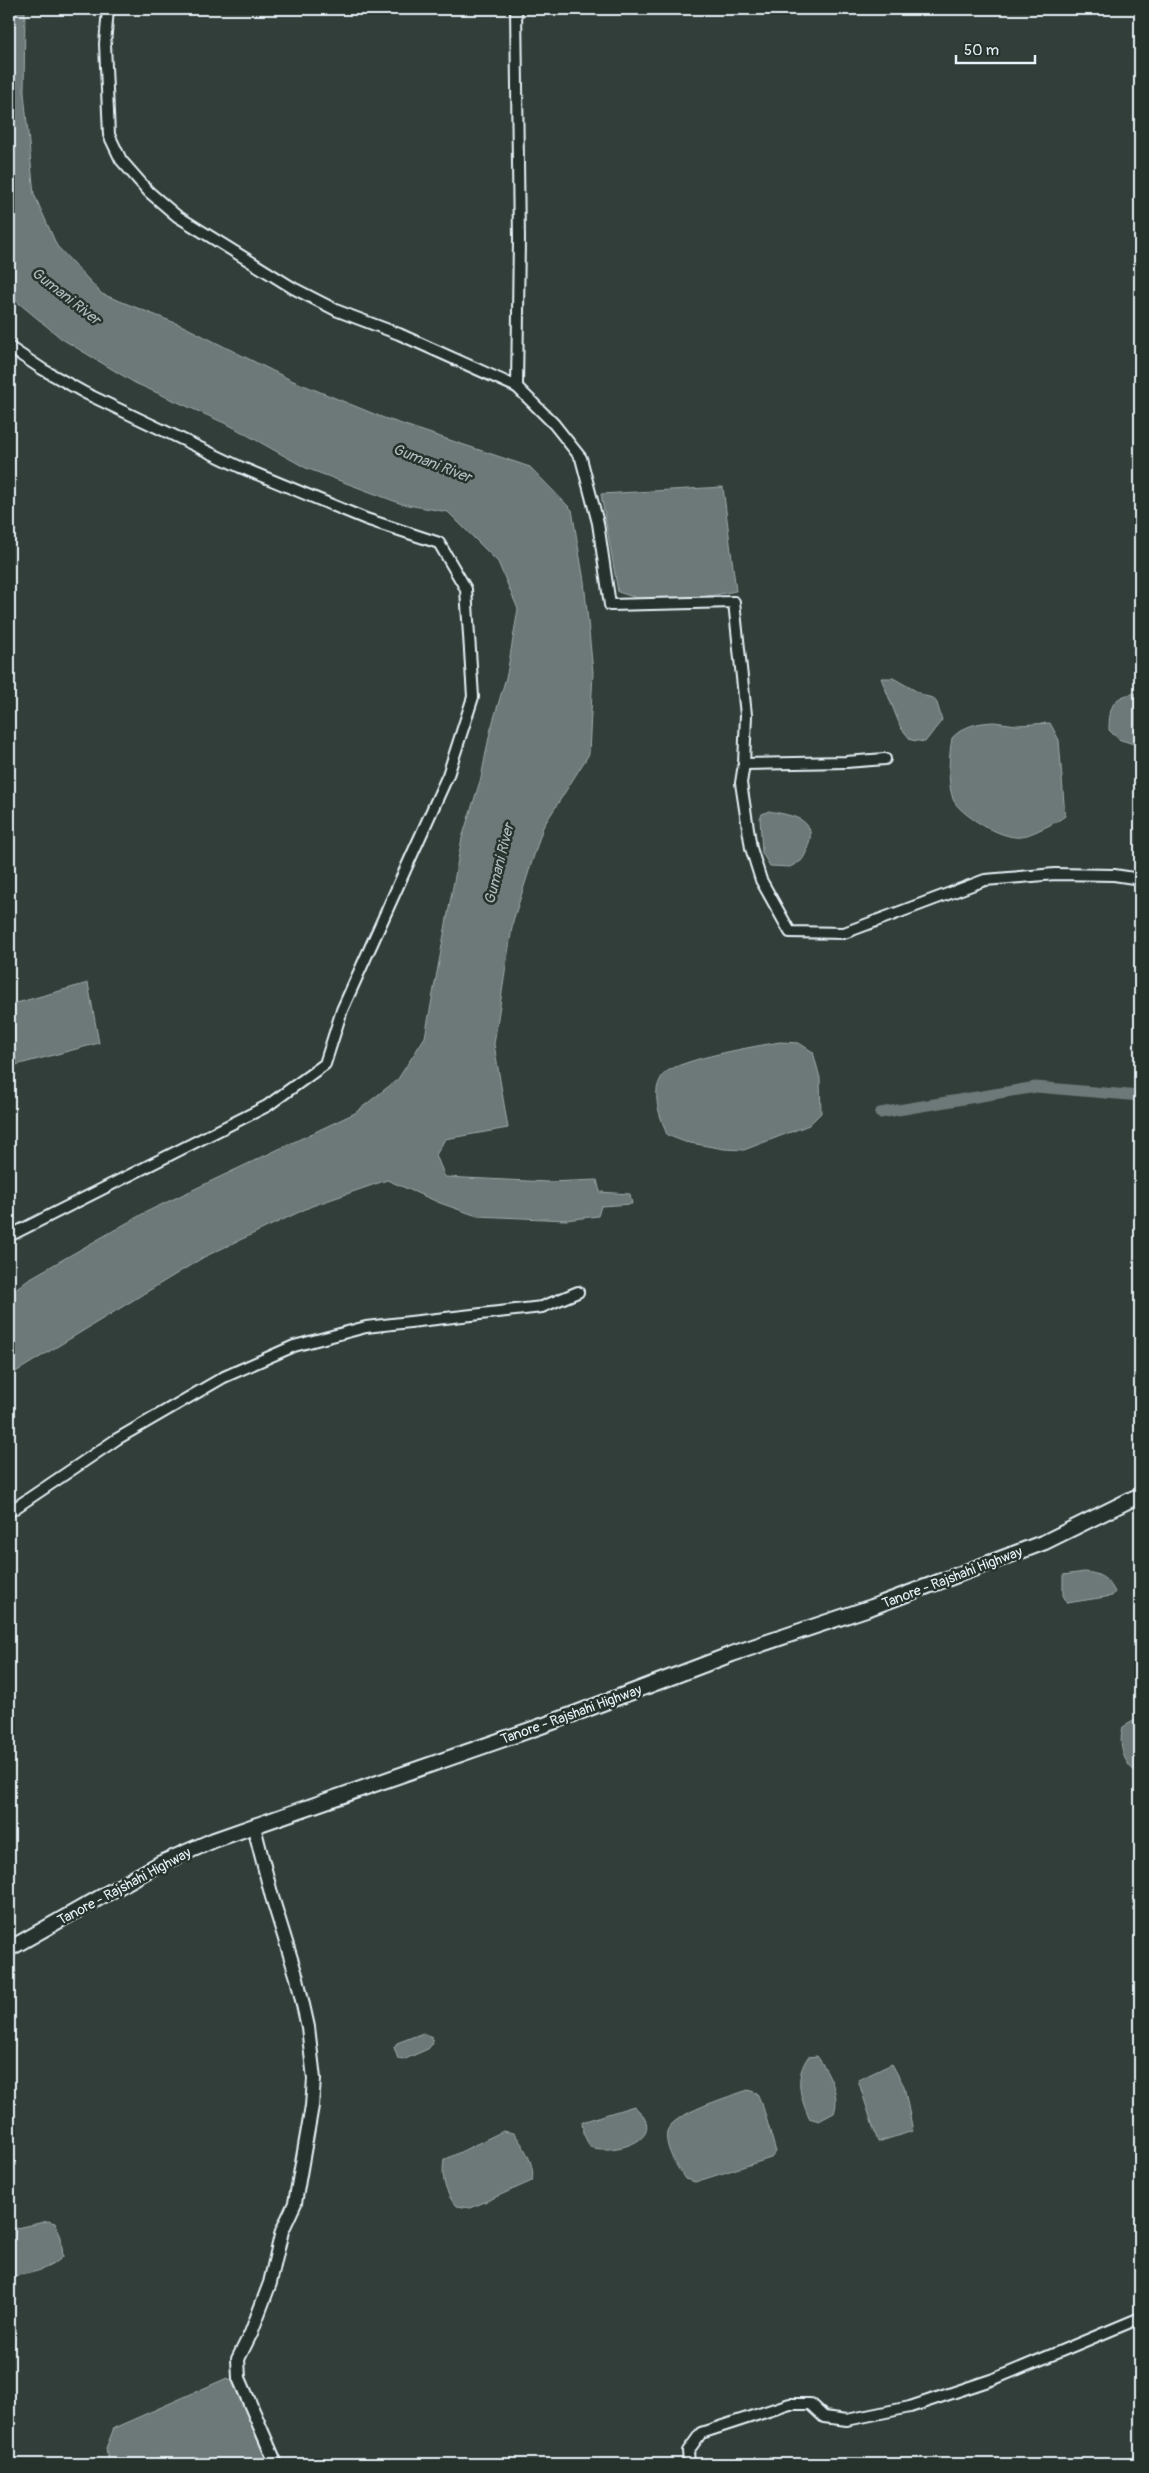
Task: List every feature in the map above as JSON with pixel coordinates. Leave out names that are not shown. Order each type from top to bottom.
[{"type":"main road","name":"Tanore - Rajshahi Highway","points":[[9,1949],[160,1864],[214,1840],[550,1723],[732,1654],[872,1607],[1045,1542],[1140,1495]]},
{"type":"street","points":[[108,9],[105,44],[109,135],[121,160],[149,192],[184,221],[292,288],[338,311],[399,334],[517,387],[543,411],[582,458],[598,523],[610,605],[734,602],[746,715],[744,764],[741,784],[751,848],[761,880],[790,932],[844,933],[985,880],[1055,874],[1114,875],[1140,879]]},
{"type":"street","points":[[516,9],[517,387]]},
{"type":"street","points":[[9,347],[42,369],[85,393],[240,467],[357,515],[439,543],[466,589],[473,696],[448,775],[342,1010],[325,1064],[267,1106],[9,1236]]},
{"type":"street","points":[[744,764],[846,762],[885,759]]},
{"type":"street","points":[[9,1512],[116,1438],[224,1377],[294,1346],[366,1327],[542,1307],[578,1292]]},
{"type":"street","points":[[254,1827],[272,1897],[297,1978],[308,2027],[314,2079],[312,2106],[295,2203],[282,2231],[270,2284],[251,2333],[238,2359],[239,2378],[276,2464]]},
{"type":"street","points":[[688,2464],[688,2451],[701,2433],[790,2404],[810,2404],[824,2417],[847,2420],[910,2407],[994,2379],[1140,2318]]},
{"type":"water","name":"Gumani River","points":[[9,9],[25,9],[24,93],[34,194],[57,246],[102,294],[183,326],[291,380],[384,418],[530,467],[572,510],[584,581],[593,672],[589,754],[543,827],[513,921],[494,1044],[508,1128],[445,1139],[436,1155],[445,1177],[548,1182],[597,1180],[600,1192],[630,1194],[632,1204],[601,1206],[598,1216],[566,1220],[477,1216],[440,1203],[387,1180],[312,1206],[204,1257],[9,1376],[9,1294],[27,1280],[146,1212],[355,1113],[398,1079],[425,1037],[462,838],[481,778],[490,732],[507,674],[518,609],[498,562],[448,512],[402,504],[306,468],[231,426],[135,383],[62,339],[9,295]]},
{"type":"water","points":[[723,487],[736,591],[699,598],[640,599],[618,592],[601,494]]},
{"type":"water","points":[[881,678],[893,678],[925,696],[933,698],[937,703],[942,720],[925,742],[911,740],[901,728]]},
{"type":"water","points":[[1140,693],[1140,746],[1118,739],[1109,730],[1110,714],[1114,703],[1124,696]]},
{"type":"water","points":[[994,722],[1017,725],[1050,723],[1059,740],[1065,816],[1044,828],[1021,837],[1004,835],[973,819],[957,805],[951,792],[949,768],[952,738],[971,726]]},
{"type":"water","points":[[769,811],[792,816],[805,823],[809,828],[809,843],[805,855],[801,861],[790,867],[770,866],[762,853],[760,818],[762,814]]},
{"type":"water","points":[[88,983],[99,1043],[16,1065],[13,1004]]},
{"type":"water","points":[[780,1042],[799,1043],[813,1052],[820,1078],[821,1113],[809,1125],[744,1150],[724,1149],[685,1142],[667,1135],[657,1101],[658,1084],[665,1073],[702,1058]]},
{"type":"water","points":[[1084,1572],[1102,1577],[1115,1592],[1112,1596],[1067,1603],[1063,1595],[1063,1575]]},
{"type":"water","points":[[1140,1717],[1140,1775],[1129,1766],[1123,1754],[1121,1741],[1123,1727]]},
{"type":"water","points":[[423,2033],[432,2037],[433,2043],[428,2049],[403,2060],[398,2059],[394,2047],[397,2043]]},
{"type":"water","points":[[817,2056],[829,2076],[836,2098],[834,2113],[819,2121],[809,2118],[800,2087],[801,2072],[808,2057]]},
{"type":"water","points":[[892,2064],[904,2086],[913,2131],[878,2142],[858,2080]]},
{"type":"water","points":[[748,2090],[757,2093],[776,2152],[771,2158],[695,2182],[685,2179],[678,2169],[667,2144],[667,2132],[671,2125],[689,2112],[702,2106]]},
{"type":"water","points":[[634,2106],[644,2118],[647,2128],[643,2136],[624,2147],[600,2149],[590,2147],[583,2133],[582,2122]]},
{"type":"water","points":[[503,2131],[514,2133],[525,2149],[532,2168],[532,2181],[471,2208],[456,2206],[449,2196],[445,2184],[443,2173],[444,2160]]},
{"type":"water","points":[[48,2221],[55,2223],[61,2237],[63,2257],[57,2262],[37,2271],[9,2276],[9,2230]]},
{"type":"water","points":[[227,2378],[234,2381],[271,2464],[109,2464],[106,2448],[114,2428]]},
{"type":"waterway","points":[[880,1113],[1036,1087],[1140,1096]]}]
